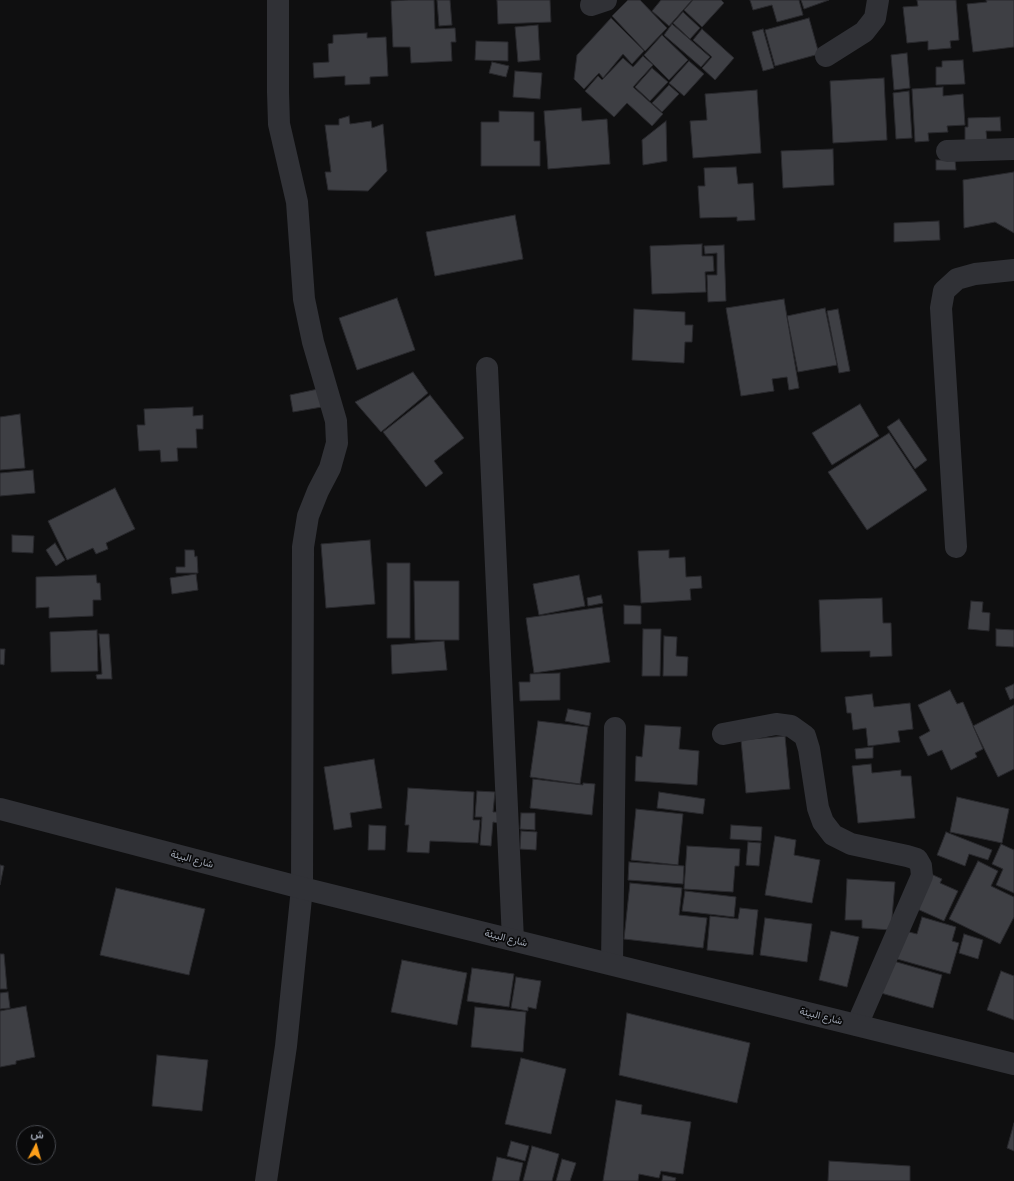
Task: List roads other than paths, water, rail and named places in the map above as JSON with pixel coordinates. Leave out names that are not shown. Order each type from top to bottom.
[{"type":"street","points":[[266,1181],[286,1046],[302,888],[303,547],[308,516],[318,491],[330,468],[337,443],[336,421],[313,342],[304,299],[297,202],[279,124],[278,0]]},
{"type":"street","points":[[826,56],[864,32],[875,18],[878,0]]},
{"type":"street","points":[[947,151],[1014,149]]},
{"type":"street","points":[[956,546],[941,308],[944,291],[958,279],[975,274],[1014,270]]},
{"type":"street","points":[[487,368],[513,940]]},
{"type":"street","points":[[723,734],[776,724],[791,726],[805,736],[809,749],[818,808],[823,822],[833,835],[851,844],[917,859],[921,866],[922,876],[857,1025]]},
{"type":"street","points":[[612,964],[615,728]]},
{"type":"street","name":"شارع البيئة","points":[[0,809],[302,888],[1014,1064]]}]
